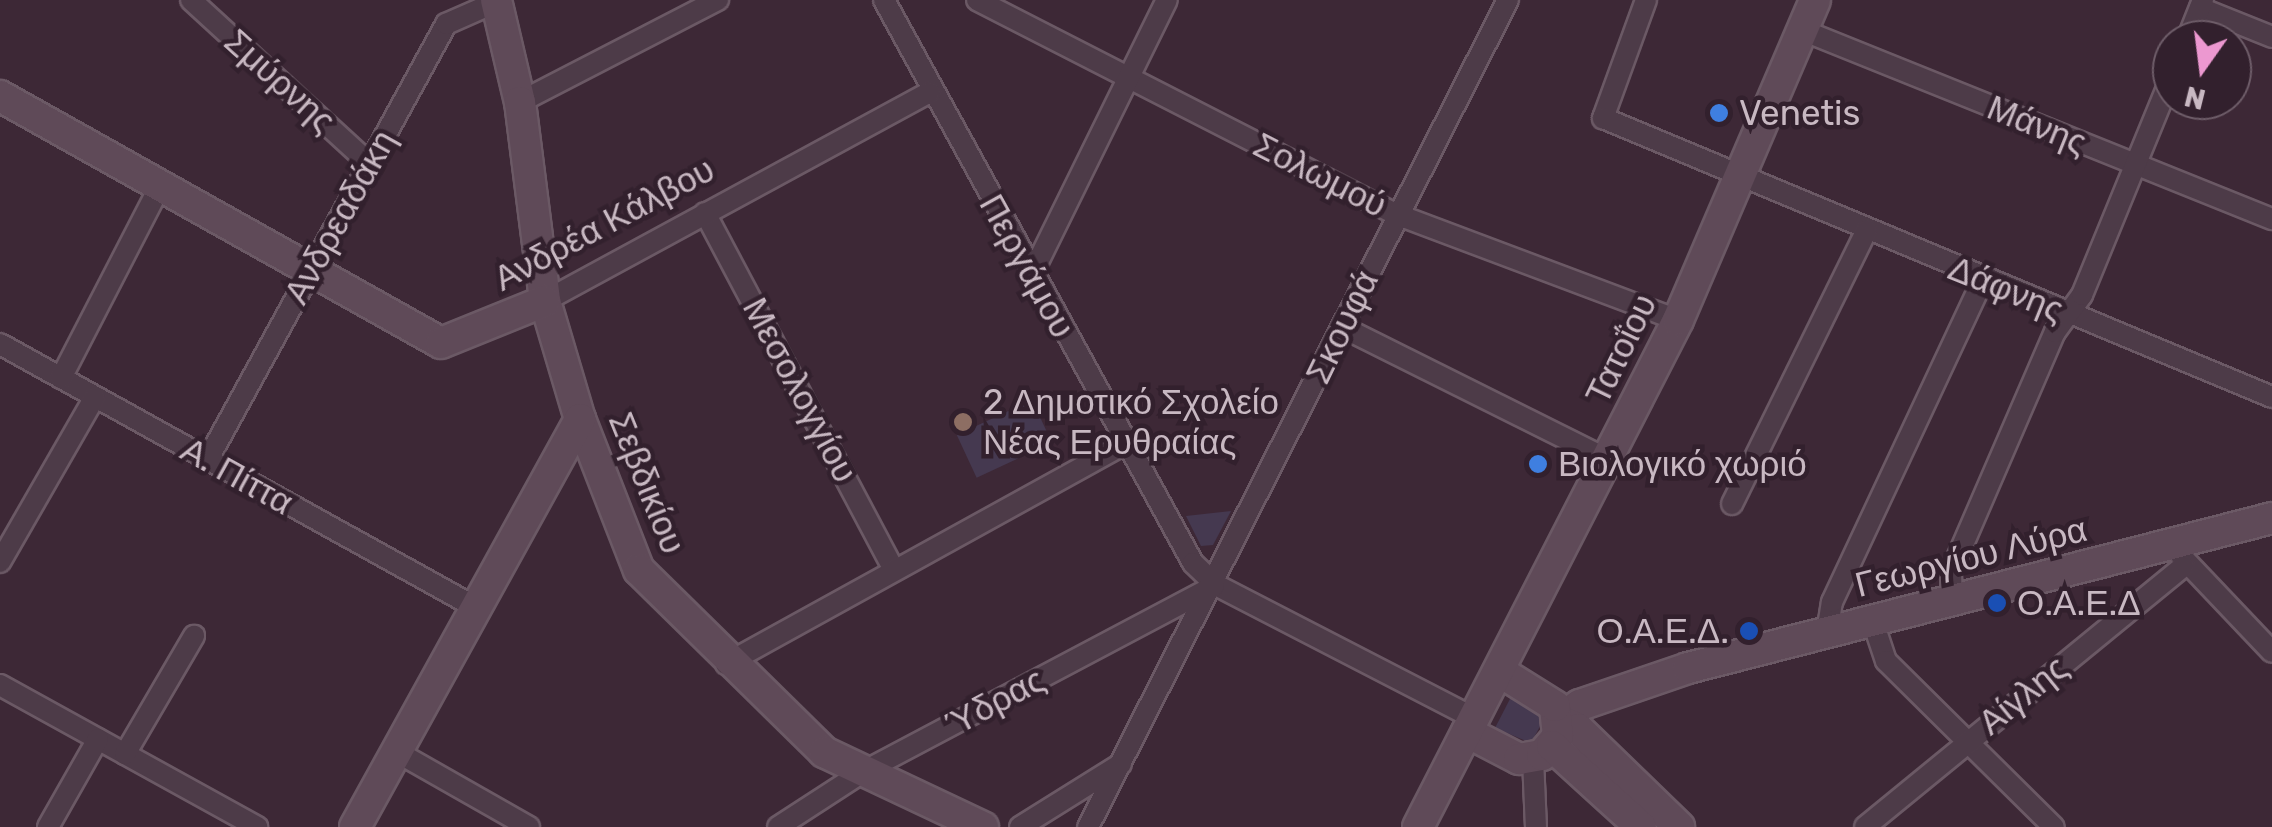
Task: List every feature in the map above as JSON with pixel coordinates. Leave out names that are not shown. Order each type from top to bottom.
[{"type":"street","name":"Σμύρνης","points":[[191,0],[369,163]]},
{"type":"street","points":[[520,102],[718,0]]},
{"type":"street","name":"Περγάμου","points":[[884,0],[930,92],[1193,564],[1216,585],[1471,725]]},
{"type":"street","name":"Σολωμού","points":[[977,0],[1398,215],[1678,320]]},
{"type":"street","points":[[1032,274],[1167,0]]},
{"type":"street","name":"Σκουφά","points":[[1088,827],[1216,585],[1508,0]]},
{"type":"street","name":"Δάφνης","points":[[1646,0],[1602,111],[1742,177],[1983,280],[2272,397]]},
{"type":"street","name":"Τατοΐου","points":[[1418,827],[1678,320],[1815,0]]},
{"type":"street","name":"Ανδρεαδάκη","points":[[208,460],[446,24],[496,1]]},
{"type":"street","name":"Σεβδικίου","points":[[496,1],[520,102],[545,301],[580,419],[649,586],[799,732],[861,773],[982,827]]},
{"type":"street","points":[[2202,4],[2272,37]]},
{"type":"street","name":"Μάνης","points":[[1802,30],[2272,218]]},
{"type":"street","name":"Ανδρέα Κάλβου","points":[[312,268],[440,343],[545,301],[930,92]]},
{"type":"street","points":[[0,96],[312,268]]},
{"type":"street","points":[[1952,602],[1951,572],[2154,120]]},
{"type":"street","points":[[61,378],[161,184]]},
{"type":"street","name":"Μεσολογγίου","points":[[705,212],[893,568]]},
{"type":"street","points":[[1732,504],[1867,230]]},
{"type":"street","points":[[1827,633],[1832,602],[1983,280]]},
{"type":"street","points":[[1342,327],[1608,460]]},
{"type":"street","name":"Α. Πίττα","points":[[0,344],[475,607]]},
{"type":"street","points":[[0,562],[95,396]]},
{"type":"street","points":[[355,827],[580,419]]},
{"type":"street","points":[[726,664],[893,568],[1124,444]]},
{"type":"street","points":[[546,477],[600,470]]},
{"type":"street","name":"Γεωργίου Λύρα","points":[[1543,694],[1688,668],[1952,602],[2180,554],[2272,518]]},
{"type":"street","points":[[2180,554],[2272,652]]},
{"type":"street","name":"Αίγλης","points":[[1865,827],[2180,554]]},
{"type":"street","name":"Ύδρας","points":[[778,827],[861,773],[1216,585]]},
{"type":"street","points":[[1873,622],[1886,661],[2054,827]]},
{"type":"street","points":[[124,754],[194,636]]},
{"type":"street","name":"Γεωργίου Λύρα","points":[[1548,742],[1580,705],[1688,668]]},
{"type":"street","points":[[1499,671],[1543,694],[1548,742],[1536,827]]},
{"type":"street","points":[[0,685],[257,827]]},
{"type":"street","points":[[1471,725],[1548,742],[1641,827]]},
{"type":"street","points":[[1548,742],[1578,729],[1679,827]]},
{"type":"street","points":[[48,827],[98,738]]},
{"type":"street","points":[[397,752],[529,827]]},
{"type":"street","name":"Σκουφά","points":[[1020,827],[1122,762]]},
{"type":"shaded area","points":[[1032,400],[1052,443],[977,478],[957,435]]},
{"type":"shaded area","points":[[1231,511],[1213,545],[1201,546],[1186,516]]},
{"type":"shaded area","points":[[1512,695],[1544,719],[1531,743],[1495,728]]},
{"type":"place","name":"Venetis","points":[[1719,113]]},
{"type":"place","name":"2 Δημοτικό Σχολείο Νέας Ερυθραίας","points":[[963,422]]},
{"type":"place","name":"Βιολογικό χωριό","points":[[1538,464]]},
{"type":"place","name":"Ο.Α.Ε.Δ","points":[[1997,603]]},
{"type":"place","name":"Ο.Α.Ε.Δ.","points":[[1749,631]]}]
